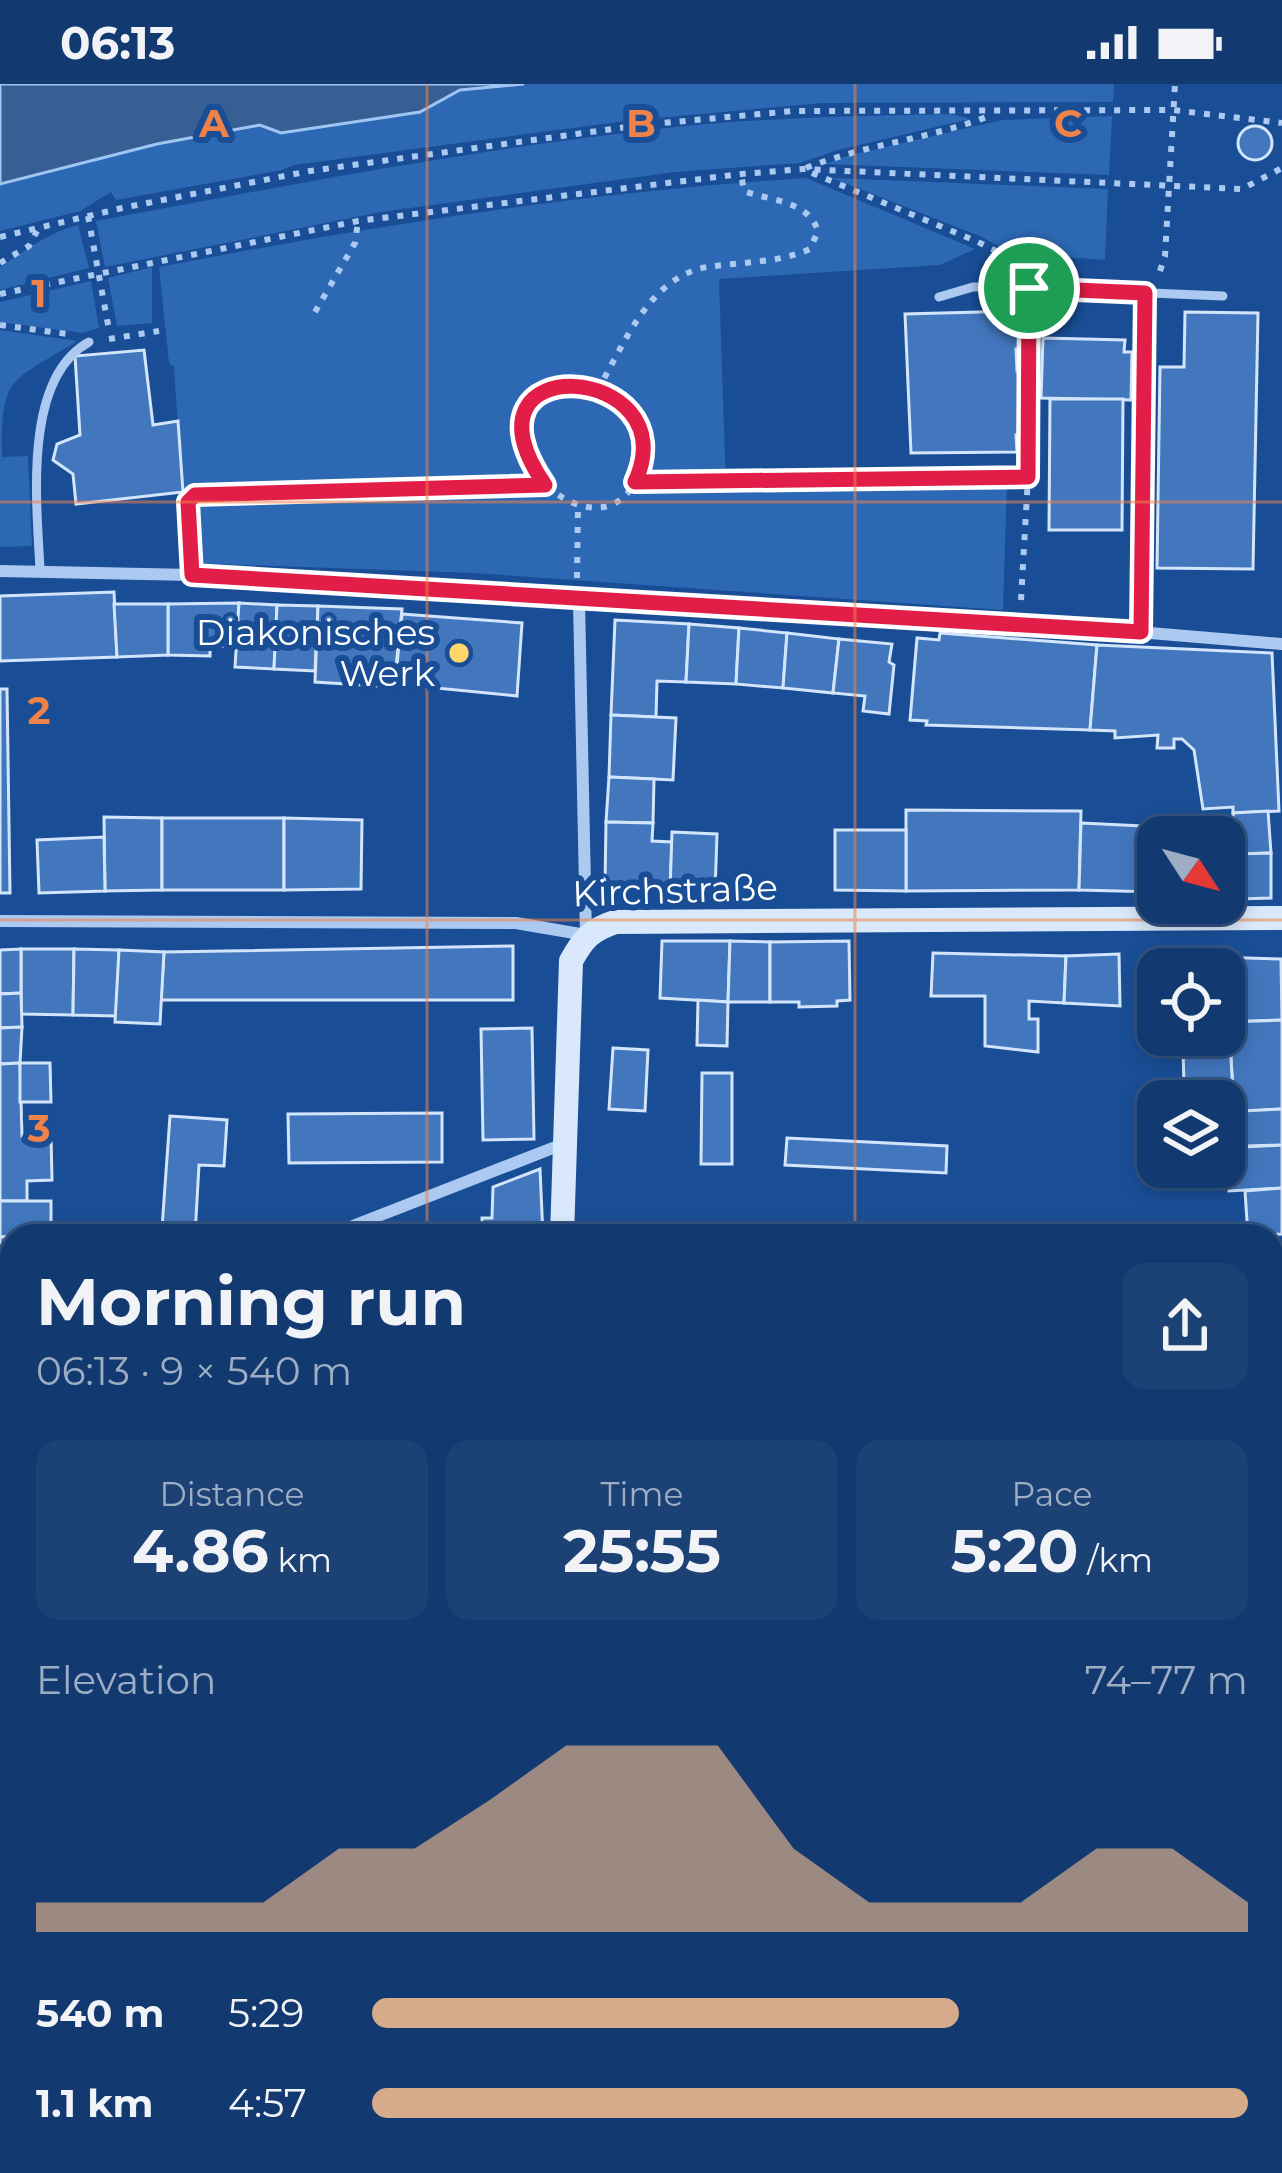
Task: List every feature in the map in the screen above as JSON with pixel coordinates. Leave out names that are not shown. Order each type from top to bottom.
[{"type":"street","points":[[0,571],[192,575],[579,601],[1019,622],[1282,644]]},
{"type":"street","points":[[562,1224],[571,961],[586,934],[579,601]]},
{"type":"street","name":"Kirchstraße","points":[[0,921],[516,923],[586,934],[615,922],[1282,918]]},
{"type":"street","points":[[358,1224],[565,1144]]},
{"type":"lane","points":[[939,296],[974,287],[1223,296]]},
{"type":"lane","points":[[1141,632],[1145,293]]},
{"type":"lane","points":[[40,570],[36,474],[50,395],[65,358],[89,342]]},
{"type":"path","points":[[1165,256],[1175,84]]},
{"type":"path","points":[[0,237],[310,172],[640,125],[793,111],[1173,110],[1282,123]]},
{"type":"path","points":[[803,169],[849,151],[960,127],[997,113]]},
{"type":"path","points":[[0,294],[358,220],[741,174],[803,169],[1242,189],[1282,168]]},
{"type":"path","points":[[803,169],[996,251],[1001,287]]},
{"type":"path","points":[[597,391],[644,310],[674,280],[707,267],[790,256],[810,248],[818,231],[815,220],[799,208],[744,191],[741,174]]},
{"type":"path","points":[[88,216],[107,325]]},
{"type":"path","points":[[314,312],[355,243],[358,220]]},
{"type":"path","points":[[0,263],[29,246],[37,230]]},
{"type":"path","points":[[1019,622],[1028,477],[1029,288]]},
{"type":"path","points":[[0,325],[79,336],[89,342],[159,332]]},
{"type":"path","points":[[556,385],[580,385],[614,399],[638,420],[645,454],[635,482],[616,502],[604,506],[578,504],[554,495],[521,438],[526,407],[556,385]]},
{"type":"path","points":[[635,482],[1028,477]]},
{"type":"path","points":[[192,575],[188,502],[195,495],[545,485]]},
{"type":"path","points":[[578,504],[579,601]]},
{"type":"shaded area","points":[[0,84],[524,84],[460,90],[420,112],[281,133],[260,125],[157,144],[0,184]]},
{"type":"shaded area","points":[[524,84],[1114,84],[1113,102],[822,103],[625,121],[294,165],[116,200],[111,192],[80,211],[0,231],[0,184],[157,144],[260,125],[281,133],[419,112],[460,90]]},
{"type":"shaded area","points":[[951,114],[970,119],[800,163],[675,172],[381,212],[105,267],[96,221],[579,139],[762,120]]},
{"type":"shaded area","points":[[1112,116],[1109,175],[826,164],[1002,120]]},
{"type":"shaded area","points":[[806,178],[975,249],[940,265],[719,279],[726,489],[1007,481],[1003,610],[474,573],[187,563],[174,367],[169,363],[159,267],[481,212]]},
{"type":"shaded area","points":[[832,178],[1108,189],[1105,260],[1011,253]]},
{"type":"shaded area","points":[[78,225],[89,268],[0,290],[0,267],[46,237]]},
{"type":"shaded area","points":[[152,267],[152,323],[117,326],[108,278]]},
{"type":"shaded area","points":[[91,281],[99,328],[83,333],[0,322],[0,302]]},
{"type":"shaded area","points":[[0,330],[77,341],[14,383],[4,409],[2,457],[28,456],[32,546],[0,547]]},
{"type":"building","points":[[1255,126],[1267,131],[1272,143],[1267,155],[1255,160],[1243,155],[1238,143],[1243,131]]},
{"type":"building","points":[[1021,311],[1023,349],[1016,349],[1017,371],[1025,371],[1024,435],[1016,435],[1017,452],[911,453],[905,314]]},
{"type":"building","points":[[1185,312],[1258,313],[1253,569],[1157,568],[1160,367],[1184,367]]},
{"type":"building","points":[[1043,338],[1125,340],[1124,352],[1132,352],[1131,400],[1041,398]]},
{"type":"building","points":[[144,350],[153,425],[178,421],[183,492],[76,504],[73,474],[53,460],[57,444],[80,435],[75,356]]},
{"type":"building","points":[[1050,399],[1123,399],[1122,530],[1049,530]]},
{"type":"building","points":[[114,592],[117,657],[0,661],[0,596]]},
{"type":"building","points":[[239,603],[236,646],[210,646],[210,656],[168,655],[168,604]]},
{"type":"building","points":[[239,603],[277,605],[274,669],[235,667]]},
{"type":"building","points":[[114,604],[168,604],[168,655],[117,657]]},
{"type":"building","points":[[277,605],[318,606],[315,671],[274,669]]},
{"type":"building","points":[[318,606],[402,609],[394,687],[315,682]]},
{"type":"building","name":"Diakonisches Werk","points":[[402,614],[522,623],[517,696],[395,684]]},
{"type":"building","points":[[615,620],[689,624],[686,682],[657,681],[656,717],[611,715]]},
{"type":"building","points":[[689,624],[739,628],[736,684],[686,682]]},
{"type":"building","points":[[739,628],[787,633],[783,688],[736,684]]},
{"type":"building","points":[[787,633],[839,639],[833,693],[783,688]]},
{"type":"building","points":[[940,633],[1097,645],[1090,730],[926,725],[927,721],[910,720],[917,638],[939,640]]},
{"type":"building","points":[[839,639],[892,644],[889,714],[863,711],[865,696],[833,693]]},
{"type":"building","points":[[1097,645],[1272,653],[1279,811],[1203,809],[1194,750],[1182,739],[1174,739],[1174,748],[1157,748],[1158,735],[1115,738],[1115,731],[1090,730]]},
{"type":"building","points":[[0,689],[7,689],[10,893],[0,893]]},
{"type":"building","points":[[611,715],[676,718],[673,780],[609,777]]},
{"type":"building","points":[[609,777],[654,779],[653,823],[606,822]]},
{"type":"building","points":[[906,810],[1081,811],[1079,890],[906,891]]},
{"type":"building","points":[[1268,811],[1271,853],[1245,854],[1245,816],[1233,813]]},
{"type":"building","points":[[104,817],[162,818],[162,890],[105,891]]},
{"type":"building","points":[[162,818],[284,818],[284,890],[162,890]]},
{"type":"building","points":[[284,818],[362,820],[361,889],[284,890]]},
{"type":"building","points":[[606,822],[653,823],[652,841],[672,842],[670,891],[609,890],[605,885]]},
{"type":"building","points":[[1081,823],[1137,826],[1137,891],[1079,890]]},
{"type":"building","points":[[835,830],[906,830],[906,891],[835,890]]},
{"type":"building","points":[[672,832],[717,834],[715,893],[670,891]]},
{"type":"building","points":[[104,837],[105,891],[39,893],[37,840]]},
{"type":"building","points":[[1271,853],[1271,898],[1245,899],[1245,854]]},
{"type":"building","points":[[662,941],[730,941],[728,1002],[660,998]]},
{"type":"building","points":[[730,941],[770,942],[770,1002],[728,1002]]},
{"type":"building","points":[[849,941],[850,1000],[837,1001],[837,1006],[799,1007],[799,1002],[770,1002],[770,942]]},
{"type":"building","points":[[513,946],[513,1000],[161,1000],[164,952]]},
{"type":"building","points":[[21,949],[74,949],[73,1015],[21,1014]]},
{"type":"building","points":[[21,949],[21,993],[0,994],[0,950]]},
{"type":"building","points":[[74,949],[119,950],[117,1016],[73,1015]]},
{"type":"building","points":[[119,950],[164,952],[160,1024],[115,1022]]},
{"type":"building","points":[[933,953],[1066,956],[1064,1003],[1029,1001],[1029,1019],[1038,1019],[1038,1052],[985,1046],[985,996],[931,996]]},
{"type":"building","points":[[1119,954],[1120,1006],[1064,1003],[1066,956]]},
{"type":"building","points":[[1245,958],[1281,959],[1282,1020],[1245,1021]]},
{"type":"building","points":[[21,993],[22,1027],[0,1028],[0,994]]},
{"type":"building","points":[[698,1000],[728,1002],[727,1046],[697,1045]]},
{"type":"building","points":[[1282,1020],[1282,1109],[1245,1111],[1245,1080],[1232,1080],[1231,1056],[1245,1056],[1245,1021]]},
{"type":"building","points":[[22,1027],[20,1063],[0,1064],[0,1028]]},
{"type":"building","points":[[532,1028],[534,1139],[483,1140],[481,1029]]},
{"type":"building","points":[[613,1048],[648,1050],[645,1111],[609,1109]]},
{"type":"building","points":[[1183,1056],[1231,1056],[1232,1080],[1184,1080]]},
{"type":"building","points":[[20,1063],[22,1136],[51,1135],[52,1180],[27,1181],[27,1201],[0,1201],[0,1064]]},
{"type":"building","points":[[20,1063],[50,1063],[51,1102],[20,1102]]},
{"type":"building","points":[[702,1073],[732,1073],[732,1164],[701,1164]]},
{"type":"building","points":[[1282,1109],[1282,1145],[1245,1146],[1245,1111]]},
{"type":"building","points":[[442,1113],[442,1162],[289,1163],[288,1114]]},
{"type":"building","points":[[170,1116],[227,1120],[224,1166],[199,1165],[196,1224],[162,1224]]},
{"type":"building","points":[[787,1138],[947,1146],[946,1173],[785,1165]]},
{"type":"building","points":[[1282,1145],[1282,1188],[1229,1191],[1245,1188],[1245,1147]]},
{"type":"building","points":[[540,1169],[542,1224],[482,1224],[482,1218],[492,1218],[493,1187]]},
{"type":"building","points":[[1282,1188],[1282,1224],[1247,1224],[1245,1191]]},
{"type":"building","points":[[0,1201],[51,1201],[51,1224],[0,1224]]},
{"type":"place","name":"Diakonisches Werk","points":[[459,653]]},
{"type":"route","points":[[1029,288],[1145,293],[1141,632],[192,575],[188,502],[195,495],[545,485],[525,452],[521,417],[533,398],[556,385],[597,391],[638,420],[645,454],[635,482],[1028,477],[1029,288]]}]
